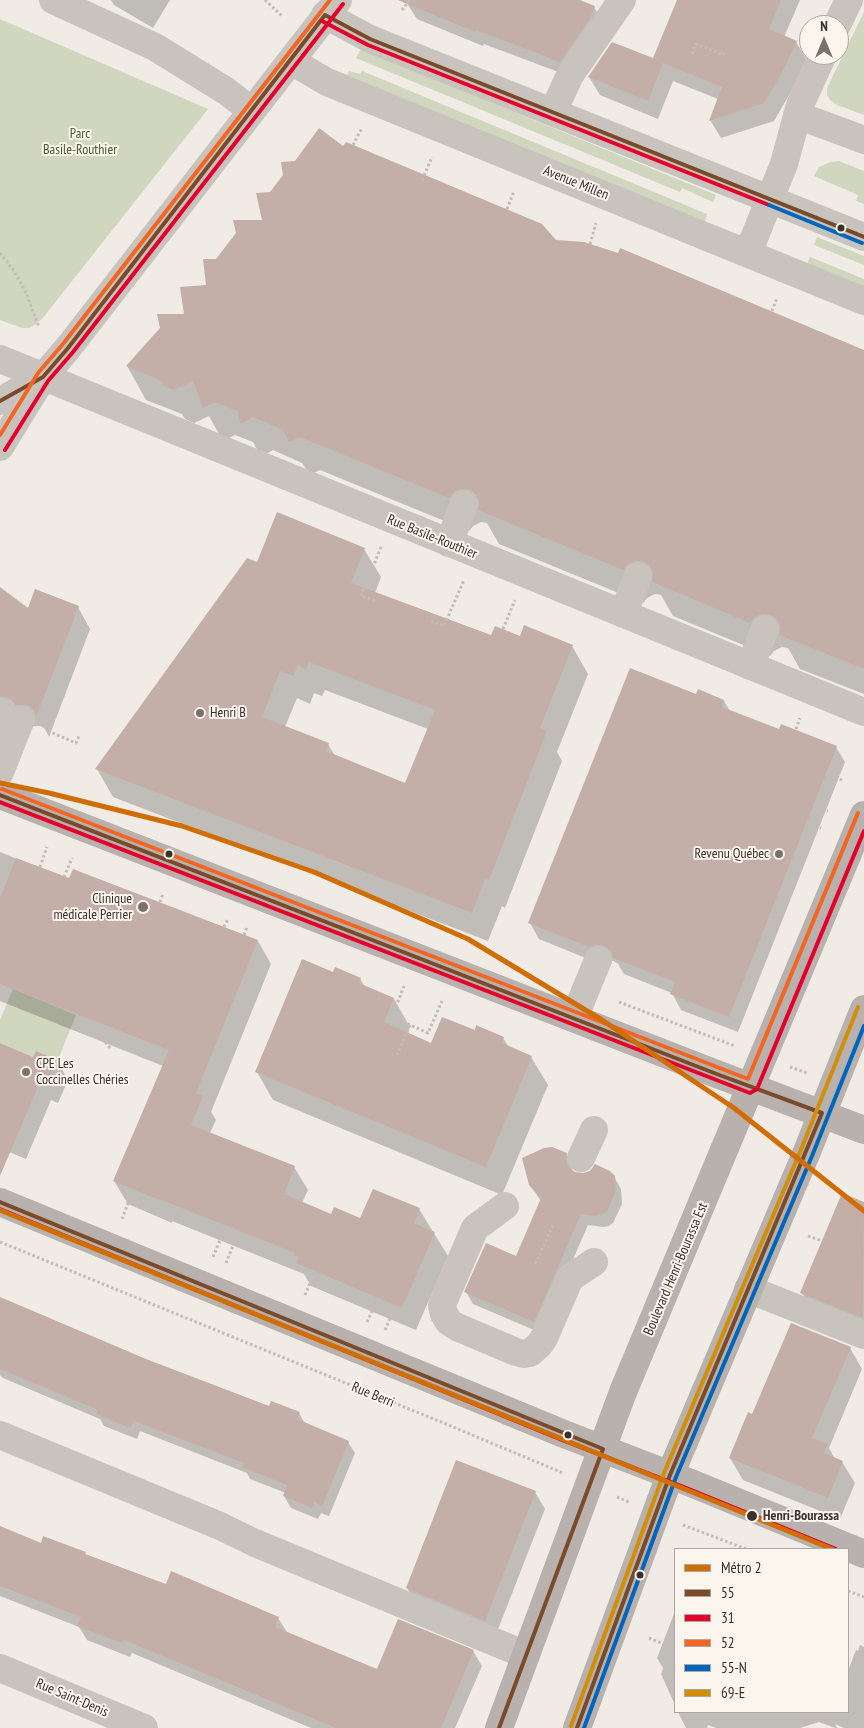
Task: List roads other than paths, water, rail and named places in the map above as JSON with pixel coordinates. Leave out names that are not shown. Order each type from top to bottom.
[{"type":"main road","points":[[0,795],[864,1130]]},
{"type":"main road","name":"Boulevard Henri-Bourassa Est","points":[[499,1728],[624,1392],[864,815]]},
{"type":"main road","points":[[578,1728],[670,1475],[806,1154],[864,1009]]},
{"type":"main road","points":[[0,1202],[864,1554]]},
{"type":"street","points":[[52,0],[155,47],[226,91],[252,111]]},
{"type":"street","points":[[554,112],[568,78],[622,0]]},
{"type":"street","points":[[842,15],[849,0]]},
{"type":"street","points":[[0,447],[43,377],[68,348],[331,8],[370,39],[864,237]]},
{"type":"street","name":"Avenue Millen","points":[[291,61],[327,82],[864,301]]},
{"type":"street","points":[[748,254],[784,164],[797,115],[820,65]]},
{"type":"street","points":[[797,115],[864,140]]},
{"type":"street","name":"Rue Basile-Routhier","points":[[0,360],[864,712]]},
{"type":"street","points":[[0,401],[43,377]]},
{"type":"street","points":[[448,544],[464,504]]},
{"type":"street","points":[[623,614],[638,576]]},
{"type":"street","points":[[750,666],[765,629]]},
{"type":"street","points":[[0,772],[16,719]]},
{"type":"street","points":[[574,1018],[598,960]]},
{"type":"street","points":[[581,1158],[594,1130]]},
{"type":"street","points":[[505,1206],[474,1228],[442,1306],[449,1322],[516,1352],[530,1353],[544,1338],[570,1278],[594,1262]]},
{"type":"street","points":[[748,1289],[864,1335]]},
{"type":"street","points":[[0,1435],[526,1655]]},
{"type":"street","name":"Rue Saint-Denis","points":[[0,1668],[144,1728]]},
{"type":"metro line","name":"2","points":[[0,783],[49,793],[182,826],[314,872],[468,939],[602,1020],[734,1108],[864,1211]]},
{"type":"metro line","name":"2","points":[[0,1210],[830,1548]]},
{"type":"place","name":"Henri B","points":[[200,713]]},
{"type":"place","name":"Revenu Québec","points":[[779,854]]},
{"type":"place","name":"Clinique médicale Perrier","points":[[143,907]]},
{"type":"place","name":"CPE Les Coccinelles Chéries","points":[[26,1072]]},
{"type":"place","name":"Henri-Bourassa","points":[[752,1516]]},
{"type":"park label","name":"Parc Basile-Routhier","points":[[80,142]]}]
